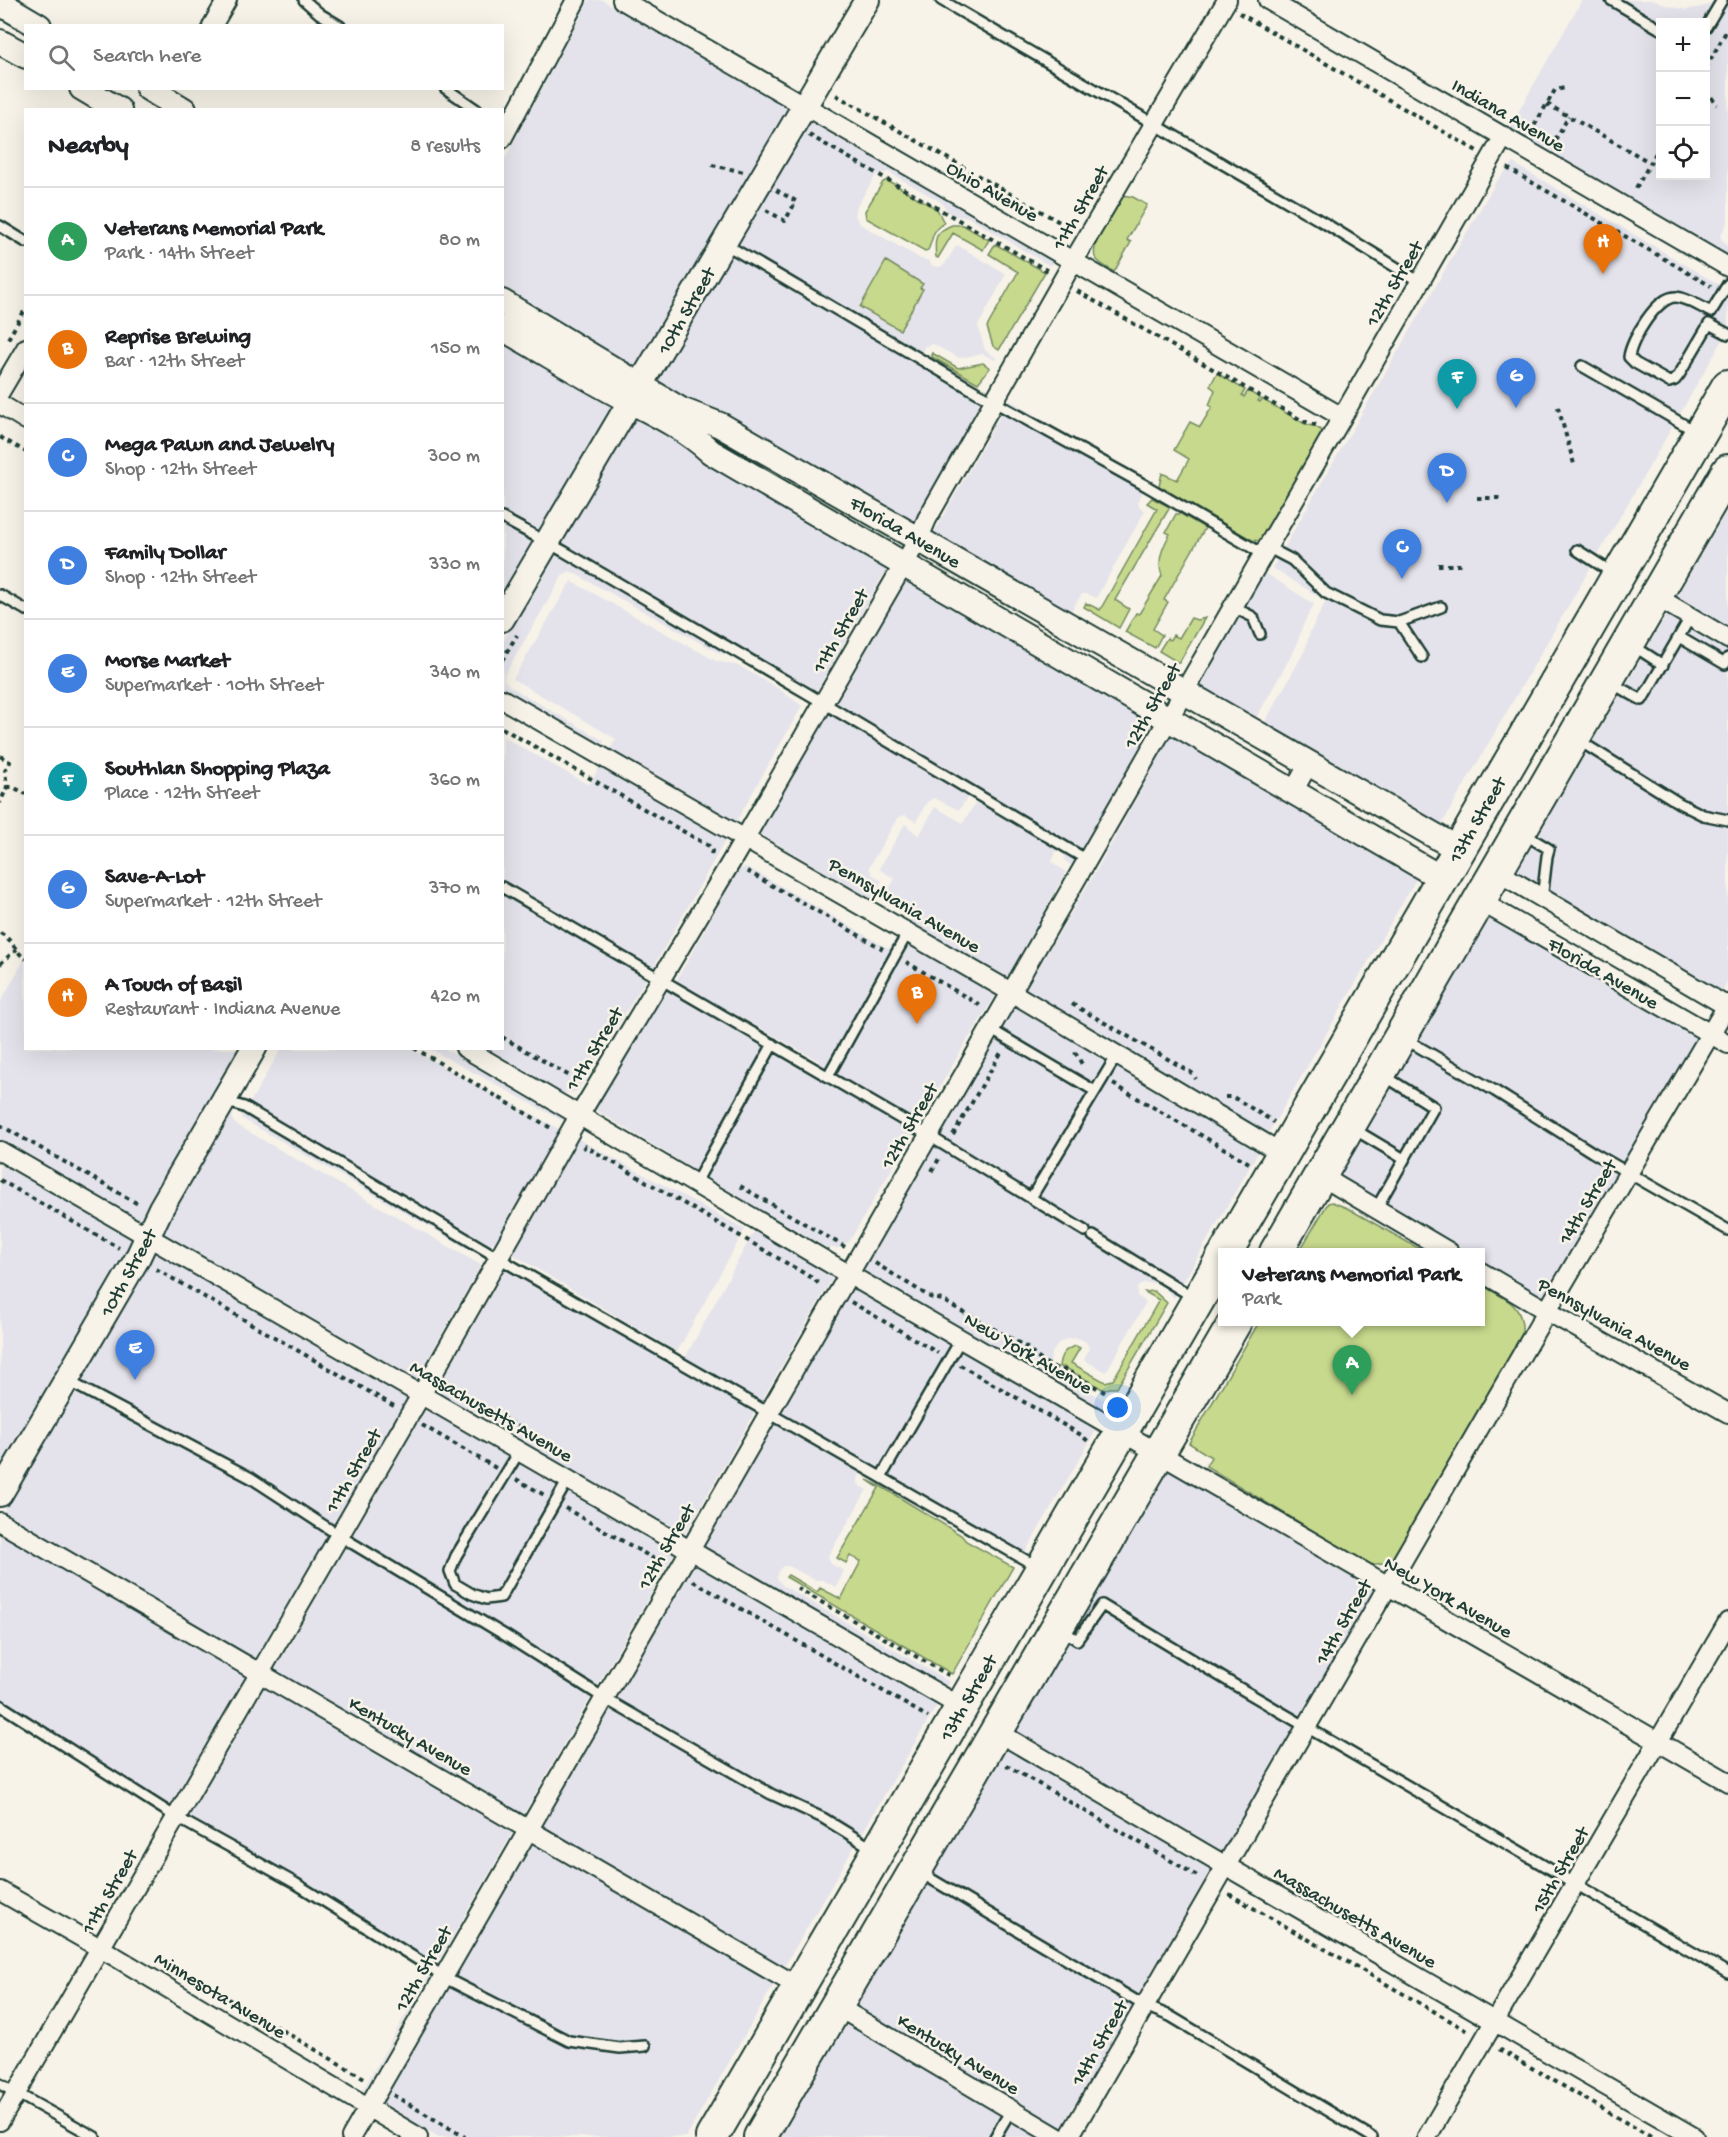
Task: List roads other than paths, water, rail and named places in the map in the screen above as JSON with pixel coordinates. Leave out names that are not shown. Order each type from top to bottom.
[{"type":"highway","name":"13th Street","points":[[1228,1248],[1728,386]]},
{"type":"highway","points":[[1655,596],[1646,561],[1700,467],[1700,434]]},
{"type":"highway","points":[[1278,1248],[1728,471]]},
{"type":"highway","points":[[1574,737],[1568,706],[1623,610],[1625,594],[1618,576]]},
{"type":"highway","points":[[1478,900],[1480,852],[1484,839],[1528,764],[1520,744]]},
{"type":"highway","points":[[1400,1036],[1400,996],[1455,898],[1458,884],[1458,849]]},
{"type":"highway","points":[[1321,1174],[1313,1156],[1312,1139],[1365,1041],[1359,1022]]},
{"type":"highway","points":[[1253,1248],[1285,1194],[1289,1178],[1283,1154]]},
{"type":"highway","name":"13th Street","points":[[723,2135],[799,1987],[877,1851],[951,1701],[1041,1569],[1112,1426],[1198,1300],[1218,1266]]},
{"type":"highway","points":[[760,2137],[838,2007],[1231,1326]]},
{"type":"highway","points":[[996,1731],[989,1710],[989,1695],[995,1679],[1039,1606],[1041,1569]]},
{"type":"highway","points":[[916,1870],[911,1837],[963,1748],[968,1729],[951,1701]]},
{"type":"highway","points":[[838,2007],[830,1987],[829,1971],[833,1958],[881,1879],[877,1851]]},
{"type":"main road","name":"10th Street","points":[[504,616],[867,0]]},
{"type":"main road","points":[[0,3],[36,24]]},
{"type":"main road","points":[[0,42],[24,55]]},
{"type":"main road","points":[[85,90],[116,108]]},
{"type":"main road","name":"Florida Avenue","points":[[504,303],[636,393],[711,452],[1441,878]]},
{"type":"main road","name":"Florida Avenue","points":[[504,329],[636,393],[720,425],[1458,849]]},
{"type":"main road","name":"10th Street","points":[[0,1494],[137,1258],[161,1208],[253,1050]]},
{"type":"street","points":[[213,24],[227,0]]},
{"type":"street","points":[[504,134],[576,0]]},
{"type":"street","name":"Ohio Avenue","points":[[622,0],[1342,417]]},
{"type":"street","name":"Indiana Avenue","points":[[1268,0],[1728,267]]},
{"type":"street","name":"11th Street","points":[[0,2121],[8,2089],[100,1948],[422,1395],[579,1116],[587,1086],[661,978],[745,837],[919,538],[927,519],[1073,262],[1226,2]]},
{"type":"street","name":"12th Street","points":[[351,2137],[928,1135],[1089,861],[1184,691],[1504,136]]},
{"type":"street","points":[[0,392],[24,351]]},
{"type":"street","points":[[0,404],[24,419]]},
{"type":"street","points":[[1655,596],[1728,639]]},
{"type":"street","name":"Pennsylvania Avenue","points":[[504,700],[745,837],[1283,1154]]},
{"type":"street","points":[[1293,792],[1309,763]]},
{"type":"street","name":"Florida Avenue","points":[[1496,871],[1542,900],[1728,1006]]},
{"type":"street","name":"Florida Avenue","points":[[1478,900],[1728,1044]]},
{"type":"street","name":"14th Street","points":[[1069,2137],[1547,1311],[1728,1006]]},
{"type":"street","name":"New York Avenue","points":[[468,1050],[848,1274],[1728,1782]]},
{"type":"street","name":"Massachusetts Avenue","points":[[0,1151],[951,1701]]},
{"type":"street","points":[[1321,1174],[1442,1248]]},
{"type":"street","name":"Pennsylvania Avenue","points":[[1485,1274],[1728,1413]]},
{"type":"street","name":"Kentucky Avenue","points":[[0,1522],[799,1987]]},
{"type":"street","name":"15th Street","points":[[1427,2137],[1728,1622]]},
{"type":"street","name":"Massachusetts Avenue","points":[[996,1731],[1694,2137]]},
{"type":"street","name":"Minnesota Avenue","points":[[0,1891],[418,2137]]},
{"type":"street","name":"Kentucky Avenue","points":[[838,2007],[1057,2137]]},
{"type":"lane","points":[[304,0],[320,14],[337,24]]},
{"type":"lane","points":[[941,0],[1326,224],[1420,282]]},
{"type":"lane","points":[[1611,0],[1656,27]]},
{"type":"lane","points":[[1710,20],[1722,0]]},
{"type":"lane","points":[[448,90],[474,108]]},
{"type":"lane","points":[[0,226],[24,241]]},
{"type":"lane","points":[[724,243],[994,402],[1265,551],[1292,560],[1326,592],[1380,620],[1399,622],[1441,607]]},
{"type":"lane","points":[[1725,288],[1711,312],[1679,297],[1668,298],[1656,307],[1630,349],[1629,357],[1635,363],[1669,382],[1676,380],[1709,324],[1728,334]]},
{"type":"lane","points":[[1582,366],[1700,434]]},
{"type":"lane","points":[[504,519],[1089,861]]},
{"type":"lane","points":[[1577,550],[1618,576]]},
{"type":"lane","points":[[0,595],[24,609]]},
{"type":"lane","points":[[1233,607],[1253,616],[1260,634]]},
{"type":"lane","points":[[1607,680],[1642,700],[1691,616]]},
{"type":"lane","points":[[1399,622],[1422,657]]},
{"type":"lane","points":[[1679,637],[1725,664],[1728,658]]},
{"type":"lane","points":[[1628,643],[1663,664]]},
{"type":"lane","points":[[1574,737],[1679,803],[1703,815],[1728,820]]},
{"type":"lane","points":[[1519,831],[1549,849],[1546,856],[1542,900]]},
{"type":"lane","points":[[504,888],[947,1146],[1198,1300]]},
{"type":"lane","points":[[828,1076],[908,932]]},
{"type":"lane","points":[[990,1029],[1095,1091]]},
{"type":"lane","points":[[1400,1036],[1728,1230]]},
{"type":"lane","points":[[694,1184],[772,1044]]},
{"type":"lane","points":[[1031,1198],[1117,1055]]},
{"type":"lane","points":[[1376,1209],[1434,1107],[1379,1073]]},
{"type":"lane","points":[[224,1101],[244,1107],[499,1258],[1041,1569]]},
{"type":"lane","points":[[1349,1126],[1404,1159]]},
{"type":"lane","points":[[881,1478],[961,1339]]},
{"type":"lane","points":[[66,1380],[251,1478],[340,1536],[604,1698],[771,1794],[823,1818],[877,1851]]},
{"type":"lane","points":[[519,1452],[456,1556],[450,1571],[455,1584],[472,1594],[486,1599],[501,1597],[568,1479]]},
{"type":"lane","points":[[1057,1627],[1077,1640],[1102,1605],[1238,1687],[1728,1972]]},
{"type":"lane","points":[[0,1705],[177,1817],[295,1883],[443,1977],[569,2041],[620,2048],[645,2046]]},
{"type":"lane","points":[[916,1870],[1145,2006],[1170,2016],[1371,2137]]},
{"type":"lane","points":[[8,2089],[94,2137]]},
{"type":"lane","points":[[995,2137],[1011,2110]]},
{"type":"place","name":"A Touch of Basil","points":[[1603,274]]},
{"type":"place","name":"Save-A-Lot","points":[[1516,408]]},
{"type":"place","name":"Southlan Shopping Plaza","points":[[1457,409]]},
{"type":"place","name":"Family Dollar","points":[[1447,503]]},
{"type":"place","name":"Mega Pawn and Jewelry","points":[[1402,579]]},
{"type":"place","name":"Reprise Brewing","points":[[917,1024]]},
{"type":"place","name":"Morse Market","points":[[135,1380]]},
{"type":"place","name":"Veterans Memorial Park","points":[[1352,1395]]}]
